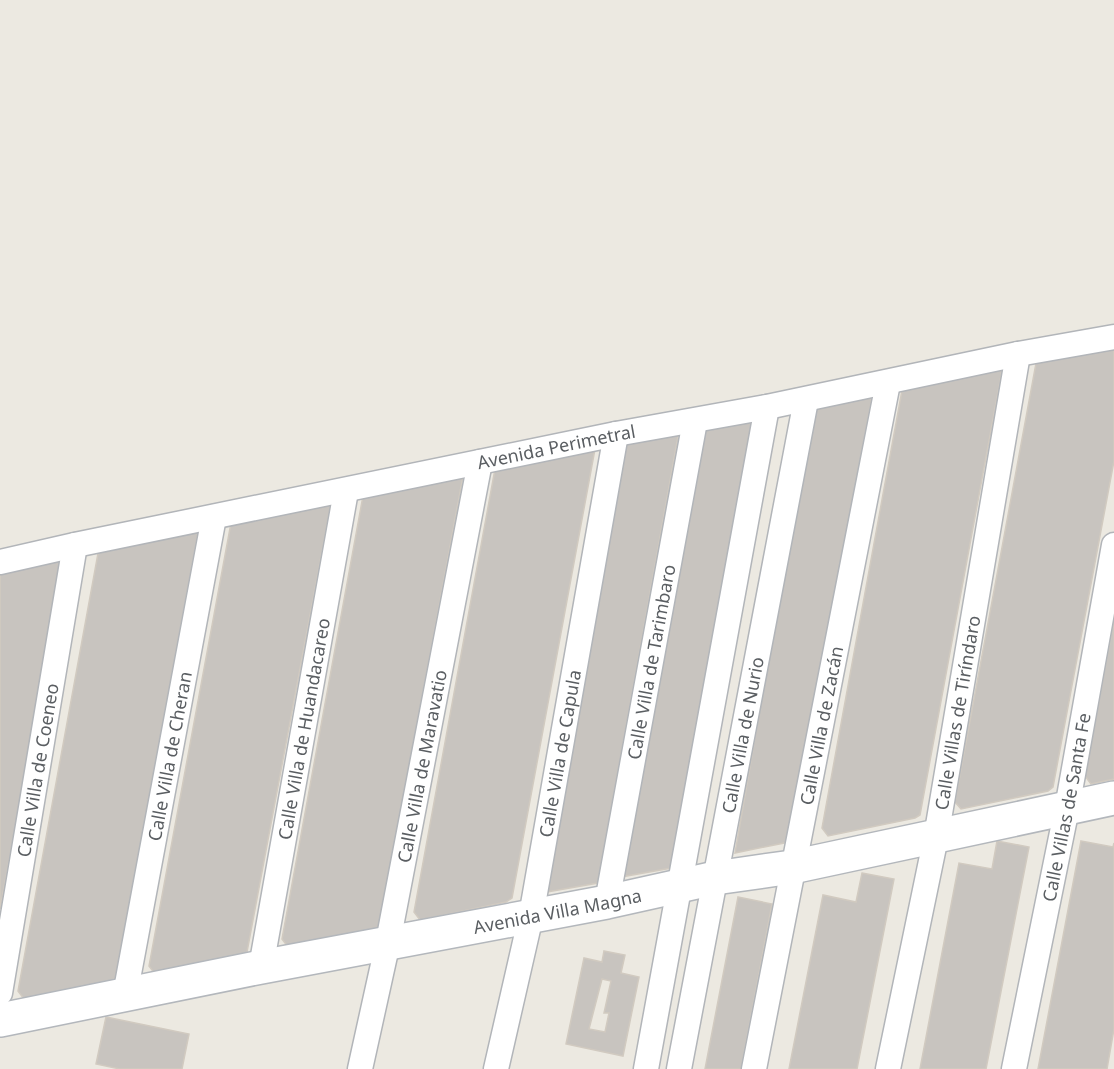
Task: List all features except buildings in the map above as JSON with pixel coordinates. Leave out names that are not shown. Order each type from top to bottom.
[{"type":"street","name":"Avenida Perimetral","points":[[0,562],[75,544],[616,434],[806,400],[1018,354],[1114,338]]},
{"type":"street","name":"Calle Villas de Tiríndaro","points":[[888,1069],[936,837],[1018,354]]},
{"type":"street","name":"Calle Villa de Zacán","points":[[754,1069],[888,383]]},
{"type":"street","name":"Calle Villa de Nurio","points":[[679,1069],[806,400]]},
{"type":"street","name":"Calle Villa de Nurio","points":[[646,1069],[767,407]]},
{"type":"street","name":"Calle Villa de Tarimbaro","points":[[607,902],[695,421]]},
{"type":"street","name":"Calle Villa de Capula","points":[[496,1069],[531,916],[616,434]]},
{"type":"street","name":"Calle Villa de Maravatio","points":[[360,1069],[388,942],[480,462]]},
{"type":"street","name":"Calle Villa de Huandacareo","points":[[261,967],[346,490]]},
{"type":"street","name":"Calle Villa de Cheran","points":[[125,995],[214,517]]},
{"type":"street","name":"Calle Villa de Coeneo","points":[[0,993],[75,544]]},
{"type":"street","name":"Calle Villas de Santa Fe","points":[[1014,1069],[1067,808],[1114,545]]},
{"type":"street","name":"Avenida Villa Magna","points":[[0,1020],[388,942],[607,902],[715,878],[792,867],[1114,798]]}]
